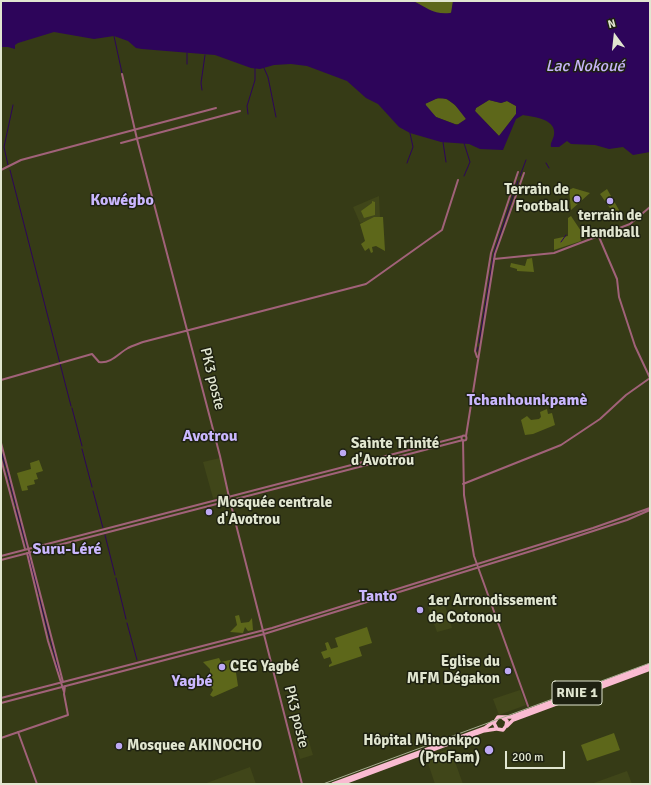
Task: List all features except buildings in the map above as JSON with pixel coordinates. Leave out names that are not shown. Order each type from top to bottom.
[{"type":"highway","name":"RNIE 1","points":[[333,784],[485,728],[498,717],[511,717],[650,665]]},
{"type":"highway","name":"RNIE 1","points":[[341,784],[483,731],[491,729],[502,730],[513,720],[650,669]]},
{"type":"highway","points":[[504,718],[507,722],[506,727]]},
{"type":"highway","points":[[494,721],[494,726],[498,730]]},
{"type":"street","name":"PK3 poste","points":[[122,74],[137,139],[226,477],[229,497],[302,784]]},
{"type":"street","points":[[1,170],[21,160],[216,108]]},
{"type":"street","points":[[121,143],[240,111]]},
{"type":"street","points":[[478,360],[475,351],[491,253],[518,172]]},
{"type":"street","points":[[524,173],[494,259],[464,436],[463,484],[466,514],[478,568],[528,706]]},
{"type":"street","points":[[516,177],[521,179]]},
{"type":"street","points":[[1,380],[92,354],[99,362],[104,362],[118,357],[126,350],[143,342],[188,329],[366,284],[442,230],[458,180]]},
{"type":"street","points":[[494,259],[554,253],[630,224],[650,207]]},
{"type":"street","points":[[463,484],[560,445],[600,419],[626,396],[650,378],[635,346],[619,297],[617,279],[599,237]]},
{"type":"street","points":[[1,556],[464,436]]},
{"type":"street","points":[[1,560],[464,440]]},
{"type":"street","points":[[1,443],[27,549],[26,553],[61,687],[64,692]]},
{"type":"street","points":[[1,459],[27,549],[30,552],[65,686],[64,692],[68,715],[1,738]]},
{"type":"street","points":[[1,698],[263,631],[650,509]]},
{"type":"street","points":[[1,703],[264,634],[627,520],[650,509]]},
{"type":"street","points":[[18,732],[37,784]]},
{"type":"shaded area","points":[[413,1],[453,1],[452,12],[447,14],[437,13]]},
{"type":"shaded area","points":[[443,98],[450,101],[457,107],[466,119],[459,124],[455,124],[436,117],[426,108],[426,103],[435,99]]},
{"type":"shaded area","points":[[489,100],[501,103],[507,101],[516,106],[516,114],[499,136],[475,111],[476,108]]},
{"type":"shaded area","name":"Terrain de Football","points":[[573,188],[590,193],[571,210],[569,190]]},
{"type":"shaded area","name":"terrain de Handball","points":[[607,189],[619,210],[614,214],[600,194]]},
{"type":"shaded area","points":[[379,196],[380,218],[360,223],[353,207]]},
{"type":"shaded area","points":[[372,201],[375,202],[375,215],[364,218],[361,211],[372,203]]},
{"type":"shaded area","points":[[571,216],[583,234],[580,238],[581,241],[554,250],[554,239],[568,236],[568,218]]},
{"type":"shaded area","points":[[374,217],[383,217],[385,251],[376,246],[372,247],[373,252],[371,253],[369,248],[365,251],[361,244],[365,241],[360,224]]},
{"type":"shaded area","points":[[532,258],[534,272],[517,271],[517,269],[510,267],[511,263],[525,266],[527,259]]},
{"type":"shaded area","points":[[547,409],[548,414],[552,413],[555,425],[533,434],[525,435],[521,420],[527,416],[531,420],[539,419],[541,417],[540,412]]},
{"type":"shaded area","points":[[220,458],[229,494],[213,498],[203,462]]},
{"type":"shaded area","points":[[39,460],[43,471],[36,473],[38,479],[34,480],[35,484],[27,486],[28,490],[22,491],[17,473],[31,469],[30,463]]},
{"type":"shaded area","points":[[444,602],[452,628],[437,632],[428,607]]},
{"type":"shaded area","points":[[239,615],[241,623],[249,622],[252,618],[253,630],[248,631],[245,627],[243,633],[230,632],[237,625],[235,616]]},
{"type":"shaded area","points":[[367,627],[372,643],[359,647],[362,656],[329,667],[332,663],[330,657],[324,659],[321,652],[327,650],[325,643],[328,642],[331,649],[338,647],[335,638]]},
{"type":"shaded area","points":[[219,658],[221,662],[234,659],[238,686],[213,697],[210,695],[213,690],[210,684],[210,669],[203,662]]},
{"type":"shaded area","points":[[520,690],[526,705],[499,715],[493,699]]},
{"type":"shaded area","points":[[614,733],[620,750],[587,761],[581,745]]},
{"type":"shaded area","points":[[307,735],[313,755],[300,759],[294,739]]},
{"type":"shaded area","points":[[450,748],[463,784],[435,784],[426,757]]},
{"type":"shaded area","points":[[250,767],[256,784],[204,784]]},
{"type":"shaded area","points":[[627,771],[632,784],[591,784]]},
{"type":"water","name":"Lac Nokoué","points":[[1,1],[413,1],[435,12],[451,13],[453,1],[650,1],[650,152],[633,155],[623,147],[609,149],[595,145],[571,144],[567,141],[559,147],[551,147],[554,135],[552,125],[544,120],[523,115],[516,119],[503,150],[480,149],[469,144],[441,142],[410,133],[399,127],[378,104],[366,98],[347,81],[307,66],[291,64],[274,65],[260,69],[251,68],[215,55],[136,48],[128,41],[114,36],[94,39],[54,32],[18,43],[15,45],[15,49],[1,47]],"holes":[[[438,98],[447,99],[455,105],[466,119],[457,125],[436,117],[425,104]],[[489,100],[501,103],[507,101],[516,106],[516,114],[499,136],[475,111],[476,108]]]},
{"type":"waterway","points":[[114,36],[122,73]]},
{"type":"waterway","points":[[187,53],[187,64]]},
{"type":"waterway","points":[[202,90],[201,83],[205,55]]},
{"type":"waterway","points":[[248,114],[247,106],[255,80],[255,68]]},
{"type":"waterway","points":[[264,68],[268,77],[276,117]]},
{"type":"waterway","points":[[8,165],[4,147],[13,105]]},
{"type":"waterway","points":[[407,163],[413,147],[410,133]]},
{"type":"waterway","points":[[443,142],[446,162]]},
{"type":"waterway","points":[[464,143],[470,162],[464,176]]},
{"type":"waterway","points":[[520,176],[526,160]]},
{"type":"waterway","points":[[546,163],[549,168]]},
{"type":"waterway","points":[[10,170],[71,406]]},
{"type":"waterway","points":[[479,343],[494,253],[518,181]]},
{"type":"waterway","points":[[561,242],[566,235]]},
{"type":"waterway","points":[[477,351],[478,347]]},
{"type":"waterway","points":[[72,408],[82,446]]},
{"type":"waterway","points":[[82,449],[92,487]]},
{"type":"waterway","points":[[1,450],[5,466]]},
{"type":"waterway","points":[[6,468],[16,506]]},
{"type":"waterway","points":[[93,491],[103,528]]},
{"type":"waterway","points":[[16,509],[27,547]]},
{"type":"waterway","points":[[105,535],[115,575]]},
{"type":"waterway","points":[[28,554],[39,594]]},
{"type":"waterway","points":[[116,578],[126,619]]},
{"type":"waterway","points":[[39,597],[50,639]]},
{"type":"waterway","points":[[127,623],[137,660]]},
{"type":"waterway","points":[[51,641],[56,660]]},
{"type":"waterway","points":[[56,662],[59,673]]},
{"type":"railway","points":[[323,784],[650,663]]},
{"type":"place","name":"Terrain de Football","points":[[577,199]]},
{"type":"place","name":"terrain de Handball","points":[[610,201]]},
{"type":"place","name":"Sainte Trinité d'Avotrou","points":[[343,453]]},
{"type":"place","name":"Mosquée centrale d'Avotrou","points":[[209,512]]},
{"type":"place","name":"1er Arrondissement de Cotonou","points":[[420,610]]},
{"type":"place","name":"CEG Yagbé","points":[[222,667]]},
{"type":"place","name":"Eglise du MFM Dégakon","points":[[508,671]]},
{"type":"place","name":"Mosquee AKINOCHO","points":[[119,746]]},
{"type":"place","name":"Hôpital Minonkpo (ProFam)","points":[[489,750]]},
{"type":"district","name":"Kowégbo","points":[[122,201]]},
{"type":"district","name":"Tchanhounkpamè","points":[[527,401]]},
{"type":"district","name":"Avotrou","points":[[210,437]]},
{"type":"district","name":"Suru-Léré","points":[[67,550]]},
{"type":"district","name":"Tanto","points":[[378,597]]},
{"type":"district","name":"Yagbé","points":[[192,682]]}]
